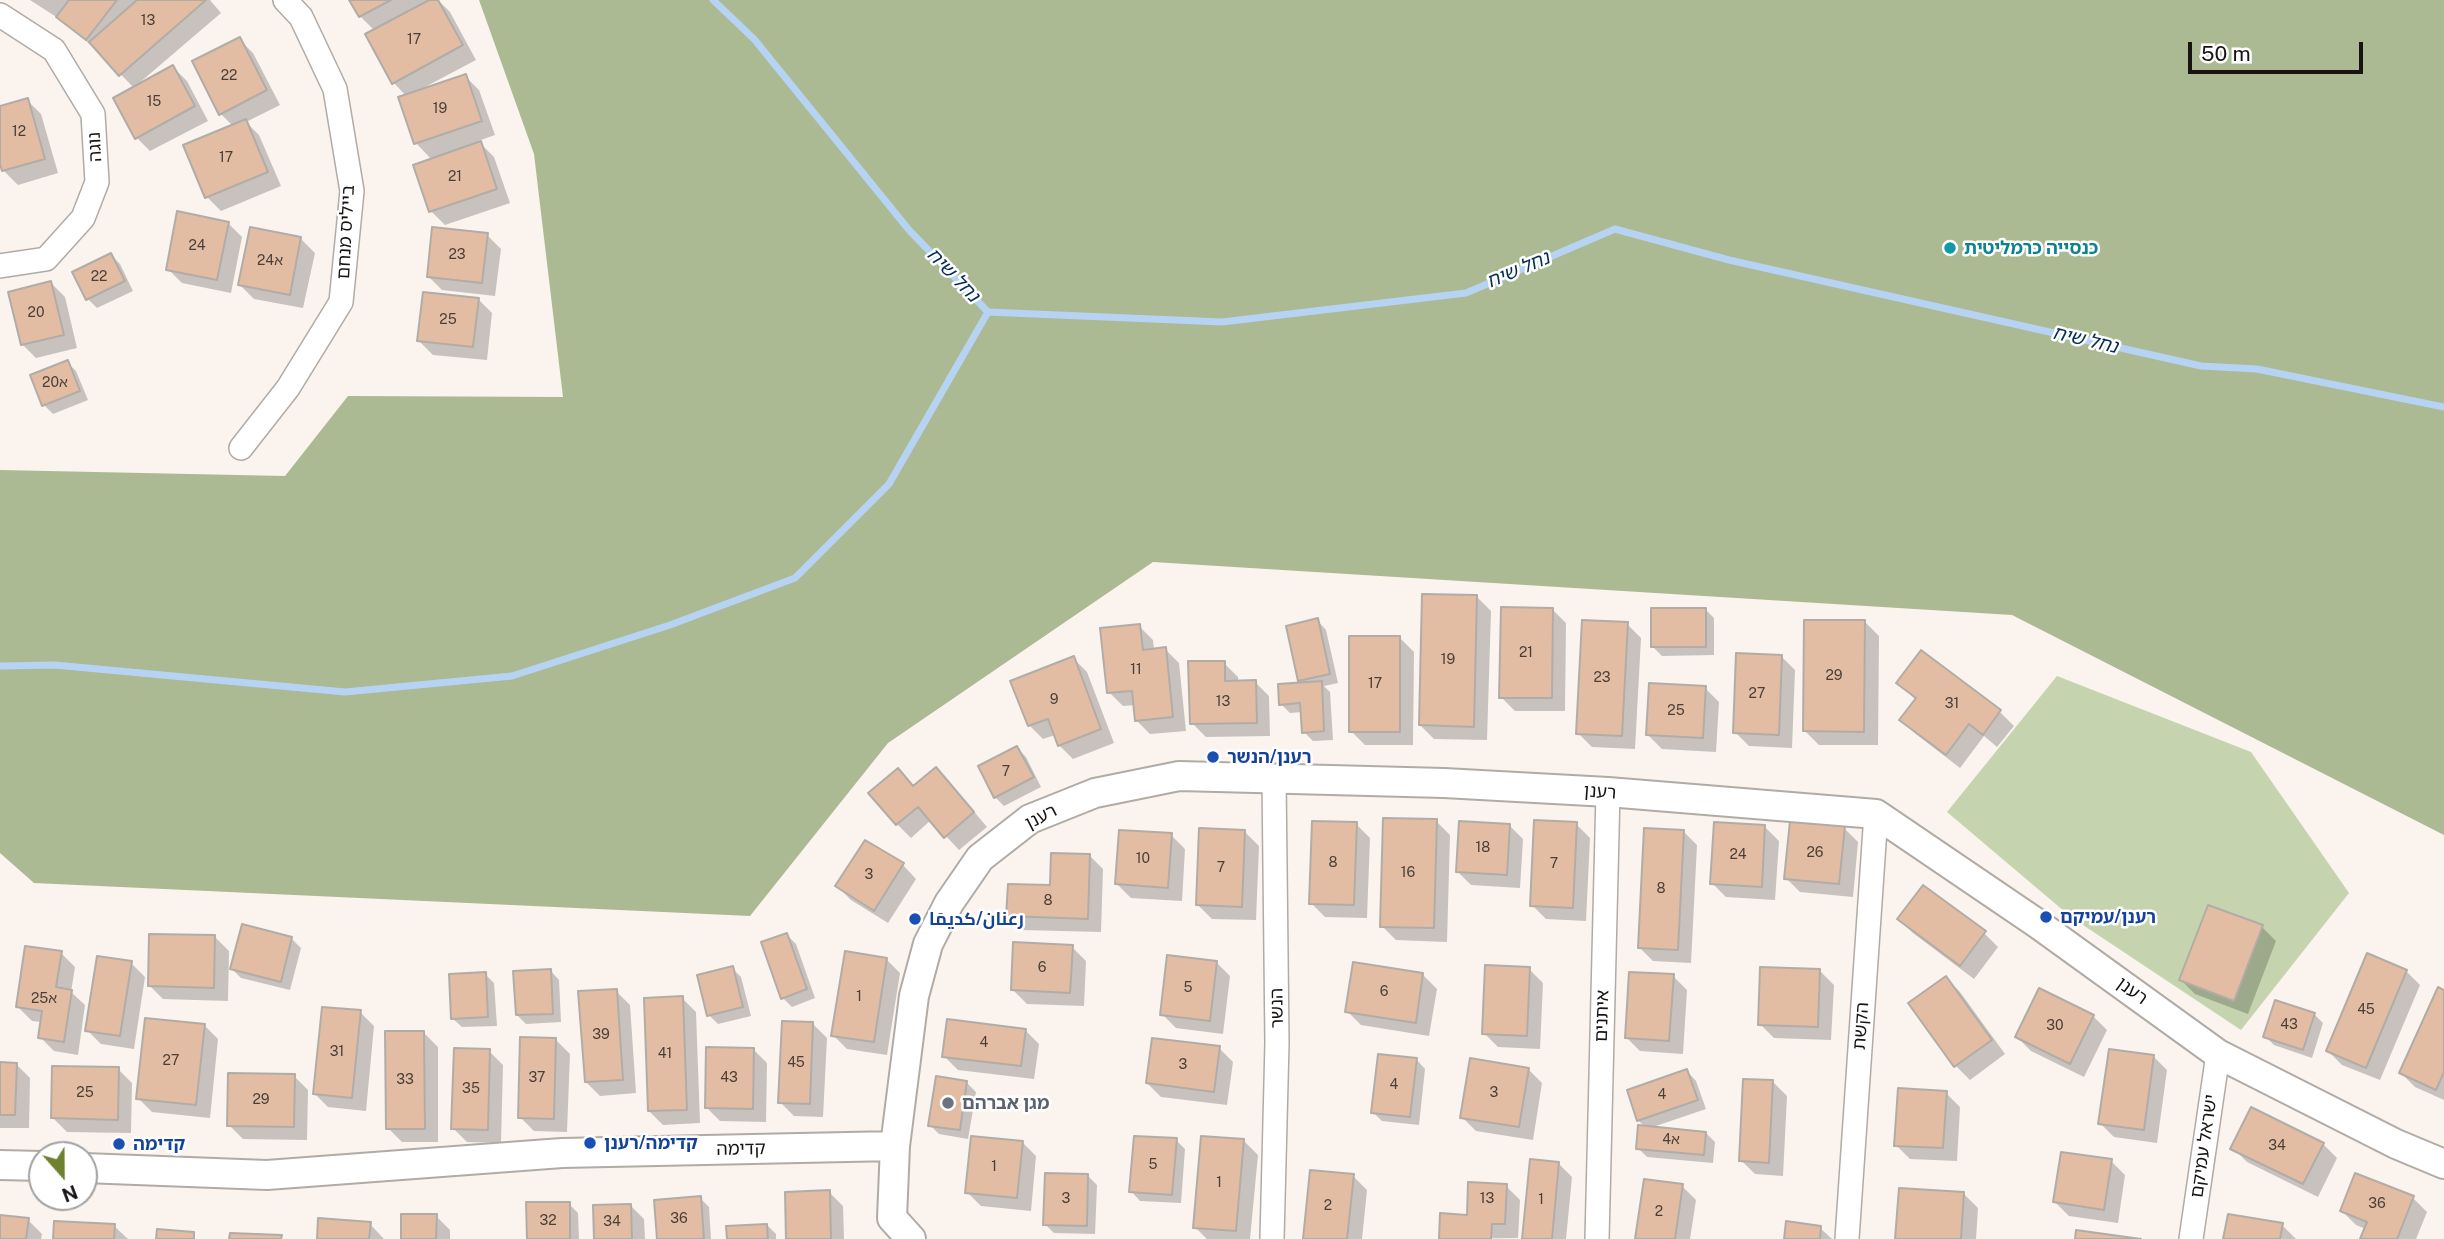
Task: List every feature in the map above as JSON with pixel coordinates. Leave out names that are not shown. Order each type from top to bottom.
[{"type":"street","name":"בייליס מנחם","points":[[241,448],[288,388],[341,302],[352,191],[335,89],[301,17],[285,0]]},
{"type":"street","name":"נוגה","points":[[0,15],[54,50],[93,114],[97,182],[83,218],[46,260],[0,266]]},
{"type":"street","name":"רענן","points":[[911,1239],[892,1218],[895,1146],[914,996],[928,944],[949,903],[980,858],[1030,819],[1095,793],[1179,776],[1444,783],[1608,792],[1876,814],[2038,924],[2218,1054],[2396,1144],[2444,1164]]},
{"type":"street","name":"הנשר","points":[[1272,1239],[1277,1043],[1274,778]]},
{"type":"street","name":"איתנים","points":[[1597,1239],[1608,792]]},
{"type":"street","name":"הקשת","points":[[1847,1239],[1876,814]]},
{"type":"street","name":"ישראל עמיקם","points":[[2190,1239],[2218,1054]]},
{"type":"street","name":"קדימה","points":[[98,1169],[267,1175],[562,1153],[895,1146]]},
{"type":"street","points":[[0,1165],[28,1166]]},
{"type":"green space","points":[[479,0],[2444,0],[2444,835],[2012,615],[1153,562],[888,743],[750,916],[34,883],[0,853],[0,470],[285,476],[348,396],[563,397],[534,154]]},
{"type":"green space","points":[[2057,676],[2251,752],[2349,893],[2241,1030],[2071,917],[1947,812]]},
{"type":"building","points":[[69,0],[117,0],[86,40],[56,17]]},
{"type":"building","points":[[137,0],[206,0],[119,76],[89,42]]},
{"type":"building","points":[[349,0],[391,0],[359,17]]},
{"type":"building","points":[[429,0],[438,0],[463,45],[392,84],[365,34]]},
{"type":"building","points":[[240,37],[267,90],[219,115],[192,61]]},
{"type":"building","points":[[173,65],[195,106],[135,139],[113,98]]},
{"type":"building","points":[[466,74],[482,121],[414,144],[398,97]]},
{"type":"building","points":[[28,98],[45,159],[2,171],[0,106]]},
{"type":"building","points":[[246,119],[268,172],[205,198],[183,145]]},
{"type":"building","points":[[481,141],[497,189],[429,212],[413,165]]},
{"type":"building","points":[[177,211],[229,222],[217,280],[166,270]]},
{"type":"building","points":[[250,227],[301,237],[290,295],[238,285]]},
{"type":"building","points":[[432,227],[488,233],[482,283],[427,277]]},
{"type":"building","points":[[111,253],[125,281],[86,300],[72,272]]},
{"type":"building","points":[[51,281],[64,335],[21,345],[8,292]]},
{"type":"building","points":[[423,292],[479,298],[473,347],[417,341]]},
{"type":"building","points":[[68,360],[80,391],[42,406],[30,375]]},
{"type":"building","points":[[1422,594],[1477,595],[1474,727],[1419,725]]},
{"type":"building","points":[[1501,607],[1553,608],[1552,698],[1499,698]]},
{"type":"building","points":[[1651,608],[1706,608],[1706,647],[1651,647]]},
{"type":"building","points":[[1318,618],[1330,674],[1298,681],[1286,626]]},
{"type":"building","points":[[1582,620],[1628,622],[1622,736],[1576,734]]},
{"type":"building","points":[[1804,620],[1865,620],[1864,732],[1803,731]]},
{"type":"building","points":[[1140,624],[1143,650],[1166,647],[1173,717],[1135,721],[1132,691],[1107,693],[1100,628]]},
{"type":"building","points":[[1349,636],[1400,636],[1400,732],[1349,732]]},
{"type":"building","points":[[1921,650],[2001,710],[1983,735],[1969,724],[1946,755],[1899,720],[1916,698],[1896,683]]},
{"type":"building","points":[[1736,653],[1782,655],[1779,735],[1733,733]]},
{"type":"building","points":[[1074,656],[1101,729],[1058,746],[1048,719],[1028,726],[1010,681]]},
{"type":"building","points":[[1188,661],[1225,661],[1225,681],[1256,680],[1257,723],[1190,724]]},
{"type":"building","points":[[1322,681],[1324,731],[1302,733],[1300,703],[1279,705],[1278,684]]},
{"type":"building","points":[[1649,683],[1706,686],[1703,738],[1646,735]]},
{"type":"building","points":[[1017,746],[1034,777],[994,798],[978,766]]},
{"type":"building","points":[[936,767],[974,812],[944,838],[918,807],[896,825],[868,793],[898,768],[913,786]]},
{"type":"building","points":[[1383,818],[1437,819],[1434,928],[1380,927]]},
{"type":"building","points":[[1534,820],[1577,822],[1573,908],[1530,906]]},
{"type":"building","points":[[1312,821],[1357,822],[1354,905],[1309,904]]},
{"type":"building","points":[[1459,821],[1510,824],[1507,875],[1456,872]]},
{"type":"building","points":[[1790,821],[1845,826],[1839,884],[1784,879]]},
{"type":"building","points":[[1714,822],[1765,825],[1762,887],[1710,884]]},
{"type":"building","points":[[1199,828],[1245,830],[1242,907],[1196,905]]},
{"type":"building","points":[[1644,828],[1684,830],[1678,950],[1638,948]]},
{"type":"building","points":[[1119,830],[1172,833],[1168,888],[1115,884]]},
{"type":"building","points":[[865,840],[904,863],[874,911],[835,886]]},
{"type":"building","points":[[1051,853],[1090,854],[1088,919],[1006,916],[1008,884],[1050,885]]},
{"type":"building","points":[[1923,885],[1986,931],[1960,966],[1897,919]]},
{"type":"building","points":[[2208,905],[2263,925],[2234,1001],[2179,980]]},
{"type":"building","points":[[242,924],[292,937],[281,982],[230,969]]},
{"type":"building","points":[[787,933],[807,989],[781,999],[761,942]]},
{"type":"building","points":[[149,934],[215,935],[214,988],[148,986]]},
{"type":"building","points":[[1013,942],[1073,945],[1070,993],[1011,990]]},
{"type":"building","points":[[25,946],[62,951],[56,987],[72,990],[64,1042],[38,1038],[42,1011],[16,1007]]},
{"type":"building","points":[[845,951],[887,958],[874,1042],[831,1036]]},
{"type":"building","points":[[2367,953],[2407,970],[2366,1068],[2326,1051]]},
{"type":"building","points":[[1167,955],[1217,961],[1210,1021],[1160,1015]]},
{"type":"building","points":[[97,956],[132,961],[120,1036],[85,1031]]},
{"type":"building","points":[[1353,962],[1423,973],[1416,1023],[1345,1012]]},
{"type":"building","points":[[1485,965],[1530,967],[1527,1036],[1482,1034]]},
{"type":"building","points":[[733,966],[743,1007],[707,1016],[697,975]]},
{"type":"building","points":[[1760,967],[1820,969],[1818,1027],[1758,1025]]},
{"type":"building","points":[[551,969],[553,1014],[516,1015],[513,971]]},
{"type":"building","points":[[486,972],[488,1017],[451,1019],[449,974]]},
{"type":"building","points":[[1629,972],[1674,974],[1669,1041],[1625,1038]]},
{"type":"building","points":[[1946,976],[1992,1040],[1954,1067],[1908,1003]]},
{"type":"building","points":[[2438,987],[2444,990],[2444,1072],[2436,1090],[2399,1073]]},
{"type":"building","points":[[2039,988],[2094,1015],[2070,1064],[2015,1037]]},
{"type":"building","points":[[617,989],[623,1080],[585,1082],[578,991]]},
{"type":"building","points":[[683,996],[687,1110],[648,1111],[644,998]]},
{"type":"building","points":[[2275,1000],[2315,1013],[2303,1050],[2263,1037]]},
{"type":"building","points":[[322,1007],[361,1010],[352,1098],[313,1094]]},
{"type":"building","points":[[145,1018],[205,1024],[196,1105],[136,1099]]},
{"type":"building","points":[[947,1019],[1026,1029],[1021,1066],[942,1057]]},
{"type":"building","points":[[782,1021],[813,1022],[810,1104],[778,1103]]},
{"type":"building","points":[[385,1031],[424,1031],[425,1129],[386,1129]]},
{"type":"building","points":[[520,1037],[556,1038],[554,1119],[518,1118]]},
{"type":"building","points":[[1152,1038],[1220,1046],[1214,1092],[1146,1083]]},
{"type":"building","points":[[706,1047],[754,1048],[753,1109],[705,1108]]},
{"type":"building","points":[[454,1048],[490,1049],[488,1130],[451,1129]]},
{"type":"building","points":[[2109,1049],[2154,1055],[2144,1130],[2098,1124]]},
{"type":"building","points":[[1378,1054],[1417,1058],[1410,1117],[1371,1113]]},
{"type":"building","points":[[1470,1058],[1529,1068],[1519,1127],[1460,1118]]},
{"type":"building","points":[[0,1062],[17,1063],[15,1115],[0,1115]]},
{"type":"building","points":[[52,1066],[119,1067],[118,1120],[51,1118]]},
{"type":"building","points":[[1687,1069],[1698,1100],[1637,1121],[1627,1090]]},
{"type":"building","points":[[228,1073],[295,1074],[294,1127],[227,1126]]},
{"type":"building","name":"מגן אברהם","points":[[936,1076],[967,1081],[960,1130],[928,1126]]},
{"type":"building","points":[[1743,1079],[1773,1080],[1769,1163],[1739,1161]]},
{"type":"building","points":[[1898,1088],[1947,1091],[1943,1148],[1894,1146]]},
{"type":"building","points":[[2251,1107],[2324,1143],[2303,1184],[2230,1149]]},
{"type":"building","points":[[1638,1125],[1706,1132],[1704,1155],[1636,1149]]},
{"type":"building","points":[[971,1136],[1023,1141],[1017,1198],[965,1193]]},
{"type":"building","points":[[1134,1136],[1177,1138],[1172,1195],[1129,1192]]},
{"type":"building","points":[[1201,1136],[1244,1139],[1236,1231],[1193,1228]]},
{"type":"building","points":[[2061,1152],[2112,1159],[2104,1210],[2053,1202]]},
{"type":"building","points":[[1530,1159],[1559,1162],[1552,1239],[1522,1239]]},
{"type":"building","points":[[1310,1170],[1354,1174],[1347,1239],[1303,1239]]},
{"type":"building","points":[[1045,1173],[1088,1174],[1087,1226],[1043,1225]]},
{"type":"building","points":[[2355,1173],[2414,1196],[2397,1239],[2360,1239],[2367,1222],[2340,1211]]},
{"type":"building","points":[[1644,1179],[1683,1184],[1675,1239],[1635,1239]]},
{"type":"building","points":[[1468,1182],[1507,1184],[1505,1224],[1492,1224],[1491,1239],[1439,1239],[1440,1213],[1467,1215]]},
{"type":"building","points":[[1899,1188],[1964,1192],[1961,1239],[1895,1239]]},
{"type":"building","points":[[830,1190],[831,1239],[786,1239],[785,1192]]},
{"type":"building","points":[[701,1196],[704,1239],[657,1239],[654,1200]]},
{"type":"building","points":[[526,1202],[570,1202],[570,1239],[527,1239]]},
{"type":"building","points":[[631,1204],[632,1239],[594,1239],[593,1205]]},
{"type":"building","points":[[401,1214],[437,1214],[436,1239],[401,1239]]},
{"type":"building","points":[[2228,1214],[2283,1223],[2280,1239],[2223,1239]]},
{"type":"building","points":[[0,1215],[29,1218],[26,1239],[0,1239]]},
{"type":"building","points":[[318,1218],[371,1222],[369,1239],[317,1239]]},
{"type":"building","points":[[54,1221],[115,1224],[114,1239],[53,1239]]},
{"type":"building","points":[[1786,1221],[1821,1226],[1820,1239],[1784,1239]]},
{"type":"building","points":[[767,1224],[768,1239],[727,1239],[726,1226]]},
{"type":"building","points":[[157,1229],[194,1232],[194,1239],[156,1239]]},
{"type":"building","points":[[2076,1230],[2141,1239],[2075,1239]]},
{"type":"building","points":[[230,1233],[282,1235],[281,1239],[229,1239]]},
{"type":"waterway","name":"נחל שיח","points":[[713,0],[754,39],[909,230],[988,312],[1222,322],[1466,293],[1615,229],[1729,260],[2201,366],[2257,369],[2444,407]]},
{"type":"waterway","points":[[0,666],[55,665],[345,692],[512,676],[670,625],[795,578],[889,484],[988,312]]},
{"type":"place","name":"כנסייה כרמליטית","points":[[1950,248]]},
{"type":"place","name":"רענן/הנשר","points":[[1213,757]]},
{"type":"place","name":"רענן/עמיקם","points":[[2046,917]]},
{"type":"place","name":"رعنان/كديمَا","points":[[915,919]]},
{"type":"place","name":"מגן אברהם","points":[[948,1103]]},
{"type":"place","name":"קדימה/רענן","points":[[590,1143]]},
{"type":"place","name":"קדימה","points":[[119,1144]]}]
